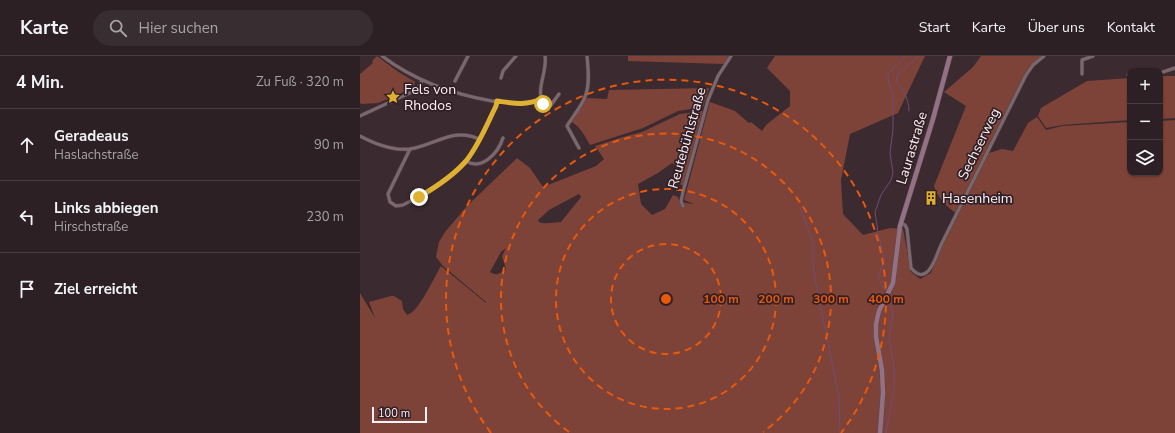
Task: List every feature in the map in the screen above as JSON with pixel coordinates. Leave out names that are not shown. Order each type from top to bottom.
[{"type":"street","points":[[382,56],[422,81],[454,93],[518,104],[529,103],[541,99]]},
{"type":"street","points":[[388,61],[391,56]]},
{"type":"street","points":[[455,81],[468,56]]},
{"type":"street","points":[[501,78],[503,71],[516,56]]},
{"type":"street","points":[[545,56],[546,65],[540,89],[541,99],[547,108],[552,105],[559,94]]},
{"type":"street","points":[[579,148],[567,126],[587,92],[587,56]]},
{"type":"street","name":"Reutebühlstraße","points":[[684,206],[681,201],[683,192],[708,100],[718,76],[731,56]]},
{"type":"street","name":"Laurastraße","points":[[880,433],[883,393],[882,370],[876,337],[876,324],[879,311],[893,284],[901,223],[930,130],[950,56]]},
{"type":"street","name":"Sechserweg","points":[[901,223],[905,224],[907,229],[912,268],[918,274],[927,273],[931,269],[941,244],[1026,75],[1044,56]]},
{"type":"street","points":[[1082,74],[1082,60],[1093,56]]},
{"type":"street","points":[[1163,72],[1175,68]]},
{"type":"street","points":[[360,116],[414,91],[418,88],[422,81]]},
{"type":"street","points":[[410,149],[388,194],[390,202],[396,206],[403,205],[446,180],[466,160],[479,139],[496,106],[497,101]]},
{"type":"street","points":[[360,136],[385,146],[410,149],[453,135],[471,135],[479,139]]},
{"type":"street","points":[[466,160],[476,164],[489,160],[502,143],[503,138]]},
{"type":"shaded area","points":[[377,56],[415,82],[413,88],[378,103],[362,104],[360,103],[360,74],[373,63],[372,61]]},
{"type":"shaded area","points":[[628,56],[729,56],[724,64],[628,61]]},
{"type":"shaded area","points":[[775,56],[925,56],[898,113],[850,134],[841,180],[843,214],[863,235],[890,228],[903,229],[911,272],[920,279],[931,273],[942,245],[989,153],[1002,149],[1013,151],[1028,123],[1037,117],[1046,130],[1062,126],[1127,122],[1127,176],[1163,176],[1163,121],[1175,120],[1175,433],[360,433],[360,293],[375,318],[369,302],[391,296],[394,296],[402,301],[403,309],[407,315],[416,308],[426,294],[441,266],[486,303],[443,266],[436,257],[439,242],[445,232],[467,206],[517,158],[530,168],[543,187],[596,166],[604,159],[595,146],[642,132],[680,114],[703,111],[683,186],[680,184],[682,169],[672,163],[638,184],[641,204],[652,215],[665,209],[673,195],[678,197],[679,202],[694,204],[684,200],[710,102],[735,111],[749,123],[751,122],[762,131],[766,125],[790,106],[790,91],[767,68]],"holes":[[[579,194],[581,197],[561,222],[539,222],[538,220],[549,210]],[[506,248],[502,256],[506,269],[498,274],[490,272],[501,252]]]},
{"type":"shaded area","points":[[981,56],[1044,56],[1026,75],[957,214],[943,202],[937,194],[934,186],[966,106],[944,92],[973,67]]},
{"type":"shaded area","points":[[1163,76],[1175,76],[1175,118],[1163,119]]},
{"type":"shaded area","points":[[1127,78],[1127,120],[1062,125],[1046,128],[1038,116],[1041,108],[1087,81]]},
{"type":"shaded area","points":[[709,88],[703,107],[678,111],[643,128],[590,145],[584,135],[572,122],[575,113],[587,98],[607,99],[609,90]]},
{"type":"waterway","points":[[885,290],[878,277],[885,260],[878,233],[875,212],[881,195],[891,180],[893,173],[890,153],[893,129],[893,96],[888,75],[905,56]]},
{"type":"waterway","points":[[909,111],[905,94],[897,82],[897,75],[919,56]]},
{"type":"waterway","points":[[800,207],[813,243],[815,279],[839,397],[840,433]]},
{"type":"waterway","points":[[886,433],[894,390],[894,367],[889,337],[893,314],[889,299]]},
{"type":"place","name":"Fels von Rhodos","points":[[393,97]]},
{"type":"place","name":"Hasenheim","points":[[931,198]]},
{"type":"route","points":[[419,197],[446,180],[466,160],[477,143],[496,106],[497,101],[518,104],[535,102],[541,99],[543,104]]}]
